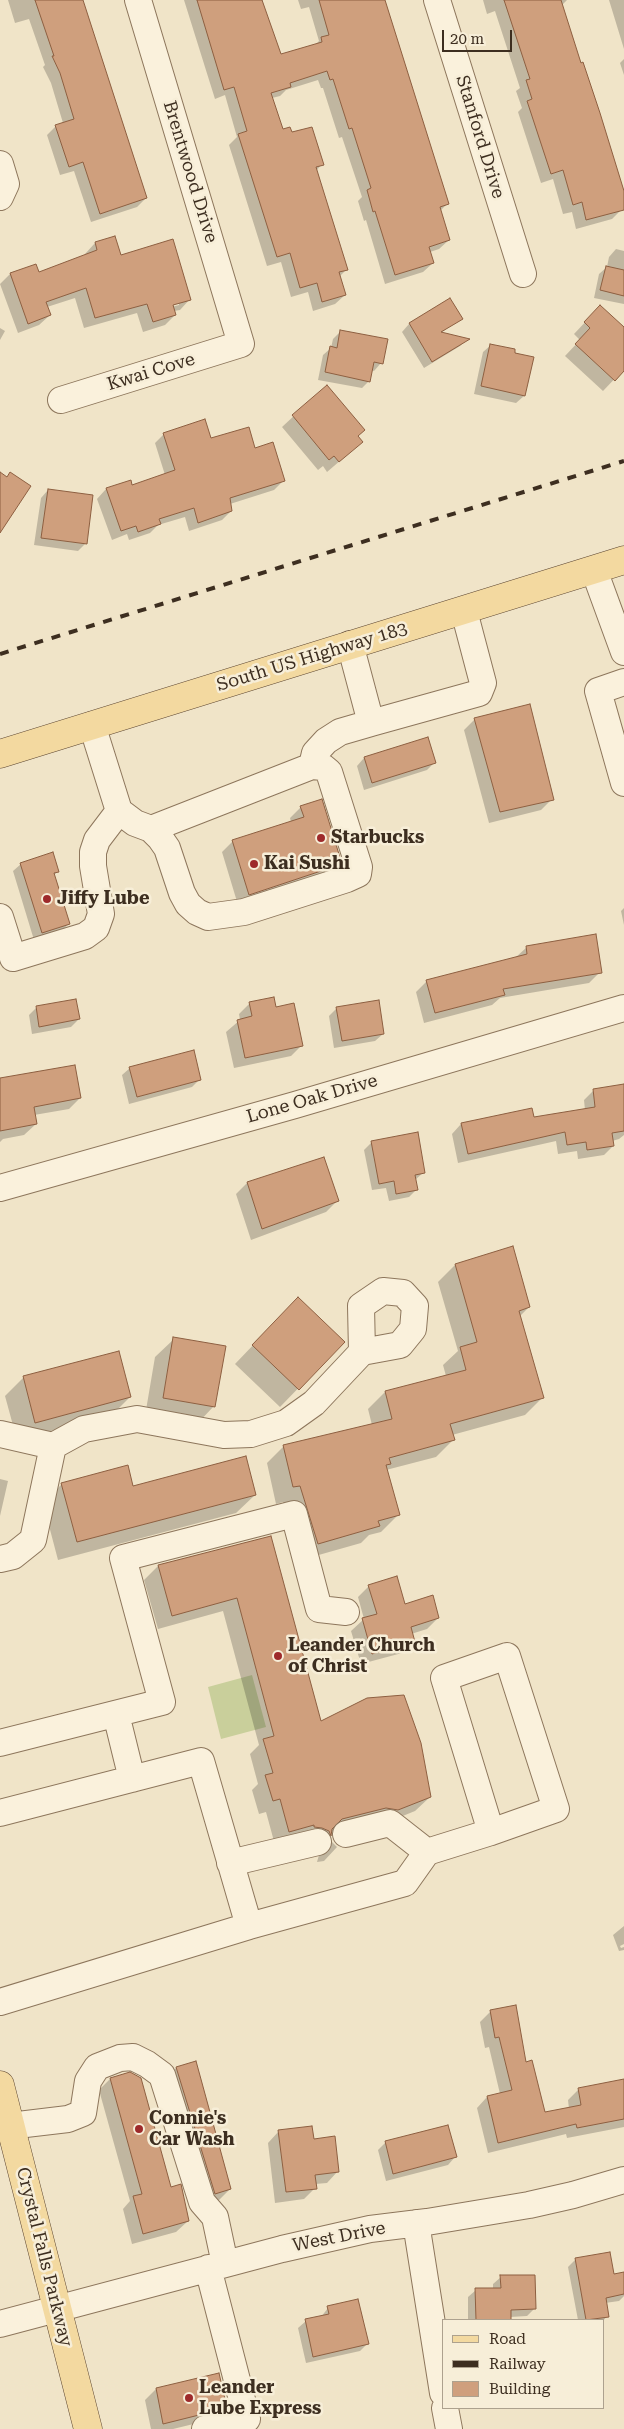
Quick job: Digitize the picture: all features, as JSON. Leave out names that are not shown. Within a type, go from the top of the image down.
[{"type":"main road","name":"South US Highway 183","points":[[0,754],[624,560]]},
{"type":"main road","name":"Crystal Falls Parkway","points":[[0,2085],[5,2126],[58,2310],[88,2429]]},
{"type":"street","name":"Brentwood Drive","points":[[138,0],[241,344]]},
{"type":"street","name":"Stanford Drive","points":[[437,0],[523,274]]},
{"type":"street","points":[[0,164],[6,184],[0,197]]},
{"type":"street","name":"Kwai Cove","points":[[61,400],[241,344]]},
{"type":"street","points":[[594,570],[624,652]]},
{"type":"street","points":[[92,725],[114,802],[119,811],[135,823],[151,830],[168,848],[188,904],[197,912],[208,917],[244,912],[347,880],[358,874],[359,867],[315,753],[326,740],[340,732],[479,693],[482,689],[481,671],[464,611]]},
{"type":"street","points":[[350,644],[371,724]]},
{"type":"street","points":[[624,682],[598,691],[624,783]]},
{"type":"street","points":[[151,830],[321,769]]},
{"type":"street","points":[[0,916],[13,958],[85,936],[96,928],[100,914],[93,866],[94,852],[97,840],[119,811]]},
{"type":"street","name":"Lone Oak Drive","points":[[0,1188],[295,1105],[624,1008]]},
{"type":"street","points":[[0,1434],[53,1446],[84,1430],[137,1419],[224,1436],[251,1434],[286,1423],[314,1403],[362,1352]]},
{"type":"street","points":[[0,1559],[13,1556],[33,1540],[53,1446]]},
{"type":"street","points":[[0,1743],[162,1702],[123,1558],[294,1514],[319,1609],[346,1612]]},
{"type":"street","points":[[0,2002],[249,1926],[405,1882],[427,1852],[491,1832],[556,1809],[508,1656],[444,1678],[491,1832]]},
{"type":"street","points":[[116,1714],[132,1779]]},
{"type":"street","points":[[0,1813],[200,1761],[249,1926]]},
{"type":"street","points":[[346,1834],[390,1822],[427,1852]]},
{"type":"street","points":[[230,1864],[318,1842]]},
{"type":"street","points":[[5,2126],[68,2119],[83,2113],[88,2081],[98,2067],[120,2058],[132,2057],[147,2064],[162,2075],[202,2202],[215,2217],[216,2266],[247,2419],[205,2429]]},
{"type":"street","name":"West Drive","points":[[0,2324],[58,2310],[216,2266],[370,2229],[529,2205],[573,2195],[624,2180]]},
{"type":"street","points":[[416,2223],[442,2387]]},
{"type":"street","points":[[445,2409],[449,2429]]},
{"type":"green space","points":[[252,1675],[266,1727],[221,1739],[208,1687]]},
{"type":"building","points":[[35,0],[83,0],[147,198],[100,214],[83,162],[69,167],[55,125],[74,119]]},
{"type":"building","points":[[197,0],[262,0],[281,54],[322,42],[321,37],[329,35],[319,0],[385,0],[449,204],[440,207],[450,240],[429,247],[434,263],[395,275],[375,211],[373,212],[367,190],[371,188],[352,128],[349,129],[333,79],[330,80],[327,71],[290,83],[291,87],[271,93],[283,129],[290,127],[292,132],[312,127],[324,165],[316,167],[348,270],[339,272],[346,295],[322,302],[317,283],[300,288],[290,253],[277,257],[238,134],[247,131],[234,87],[224,90]]},
{"type":"building","points":[[504,0],[561,0],[581,63],[583,62],[600,113],[624,191],[624,210],[586,220],[582,202],[573,205],[563,170],[551,174],[527,101],[532,99],[526,80],[530,79]]},
{"type":"building","points":[[115,236],[121,255],[173,239],[191,300],[173,305],[176,315],[153,322],[147,304],[95,318],[86,288],[46,302],[51,315],[28,324],[10,273],[36,264],[39,272],[97,250],[95,242]]},
{"type":"building","points":[[606,266],[624,270],[624,296],[600,290]]},
{"type":"building","points":[[450,298],[463,319],[441,332],[470,339],[432,362],[409,323]]},
{"type":"building","points":[[600,305],[624,327],[624,371],[615,381],[575,344],[590,328],[584,322]]},
{"type":"building","points":[[340,330],[388,339],[383,364],[374,362],[370,382],[325,372],[330,346],[337,348]]},
{"type":"building","points":[[490,344],[515,349],[515,353],[534,357],[525,396],[481,386]]},
{"type":"building","points":[[327,385],[365,430],[358,436],[363,442],[339,462],[334,456],[329,460],[292,415]]},
{"type":"building","points":[[205,419],[211,438],[249,427],[255,448],[273,442],[285,481],[230,498],[232,511],[198,523],[194,508],[159,519],[161,524],[138,532],[136,526],[121,531],[106,488],[131,480],[132,485],[175,470],[163,433]]},
{"type":"building","points":[[0,472],[7,477],[10,472],[31,486],[0,533]]},
{"type":"building","points":[[48,489],[93,495],[87,544],[41,538]]},
{"type":"building","points":[[530,704],[554,800],[500,812],[474,718]]},
{"type":"building","points":[[428,737],[436,763],[372,783],[364,757]]},
{"type":"building","points":[[322,799],[342,864],[249,895],[232,840],[304,817],[300,806]]},
{"type":"building","name":"Jiffy Lube","points":[[53,852],[59,872],[54,873],[70,924],[42,933],[20,863]]},
{"type":"building","points":[[596,934],[602,973],[503,989],[505,995],[435,1013],[426,980],[527,954],[526,946]]},
{"type":"building","points":[[274,997],[276,1007],[294,1003],[303,1046],[245,1058],[237,1020],[252,1016],[249,1002]]},
{"type":"building","points":[[76,999],[80,1019],[39,1027],[36,1006]]},
{"type":"building","points":[[379,1000],[384,1034],[342,1041],[336,1007]]},
{"type":"building","points":[[194,1050],[201,1080],[137,1097],[129,1067]]},
{"type":"building","points":[[75,1065],[81,1098],[34,1107],[37,1124],[0,1131],[0,1078]]},
{"type":"building","points":[[624,1084],[624,1131],[612,1133],[614,1146],[587,1150],[586,1142],[567,1145],[565,1132],[468,1154],[461,1123],[532,1108],[534,1117],[595,1107],[593,1089]]},
{"type":"building","points":[[418,1132],[425,1173],[415,1175],[418,1190],[396,1194],[394,1181],[379,1184],[371,1141]]},
{"type":"building","points":[[324,1157],[339,1201],[262,1229],[247,1182]]},
{"type":"building","points":[[513,1246],[530,1307],[519,1311],[544,1398],[450,1424],[455,1440],[389,1458],[391,1464],[386,1465],[400,1515],[378,1521],[380,1526],[318,1544],[300,1486],[293,1487],[283,1445],[392,1419],[385,1391],[466,1370],[460,1347],[477,1342],[455,1264]]},
{"type":"building","points":[[298,1297],[345,1342],[299,1390],[252,1345]]},
{"type":"building","points":[[173,1337],[226,1346],[215,1407],[163,1398]]},
{"type":"building","points":[[119,1351],[131,1397],[35,1423],[23,1376]]},
{"type":"building","points":[[246,1456],[256,1495],[77,1542],[61,1483],[128,1465],[133,1486]]},
{"type":"building","name":"Leander Church of Christ","points":[[271,1536],[321,1721],[367,1698],[404,1695],[421,1743],[431,1797],[398,1810],[386,1808],[342,1819],[332,1829],[331,1836],[329,1831],[314,1827],[314,1825],[289,1832],[280,1799],[273,1801],[265,1775],[273,1773],[263,1739],[274,1736],[237,1598],[172,1616],[158,1565]]},
{"type":"building","points":[[397,1576],[405,1604],[433,1595],[439,1618],[411,1627],[415,1642],[372,1654],[362,1618],[377,1614],[368,1585]]},
{"type":"building","points":[[516,2005],[526,2062],[532,2060],[545,2112],[581,2105],[578,2088],[624,2079],[624,2119],[577,2128],[576,2124],[498,2143],[487,2096],[512,2090],[499,2037],[495,2038],[490,2010]]},
{"type":"building","points":[[196,2061],[231,2189],[215,2194],[176,2067]]},
{"type":"building","name":"Connie's Car Wash","points":[[130,2072],[141,2078],[171,2187],[181,2184],[189,2221],[143,2234],[133,2196],[142,2194],[110,2078]]},
{"type":"building","points":[[448,2125],[457,2157],[393,2174],[385,2141]]},
{"type":"building","points":[[312,2126],[314,2139],[335,2136],[339,2172],[315,2175],[317,2189],[286,2192],[278,2130]]},
{"type":"building","points":[[610,2252],[614,2274],[624,2272],[624,2294],[606,2298],[609,2317],[586,2319],[575,2258]]},
{"type":"building","points":[[500,2275],[535,2275],[536,2309],[511,2310],[511,2319],[476,2319],[475,2288],[501,2288]]},
{"type":"building","points":[[358,2299],[369,2344],[313,2357],[305,2319],[329,2314],[327,2306]]},
{"type":"building","name":"Leander Lube Express","points":[[219,2373],[227,2408],[163,2424],[156,2388]]},
{"type":"railway","points":[[0,654],[624,461]]},
{"type":"place","name":"Starbucks","points":[[321,838]]},
{"type":"place","name":"Kai Sushi","points":[[254,864]]},
{"type":"place","name":"Jiffy Lube","points":[[47,899]]},
{"type":"place","name":"Leander Church of Christ","points":[[278,1656]]},
{"type":"place","name":"Connie's Car Wash","points":[[139,2129]]},
{"type":"place","name":"Leander Lube Express","points":[[189,2398]]}]
